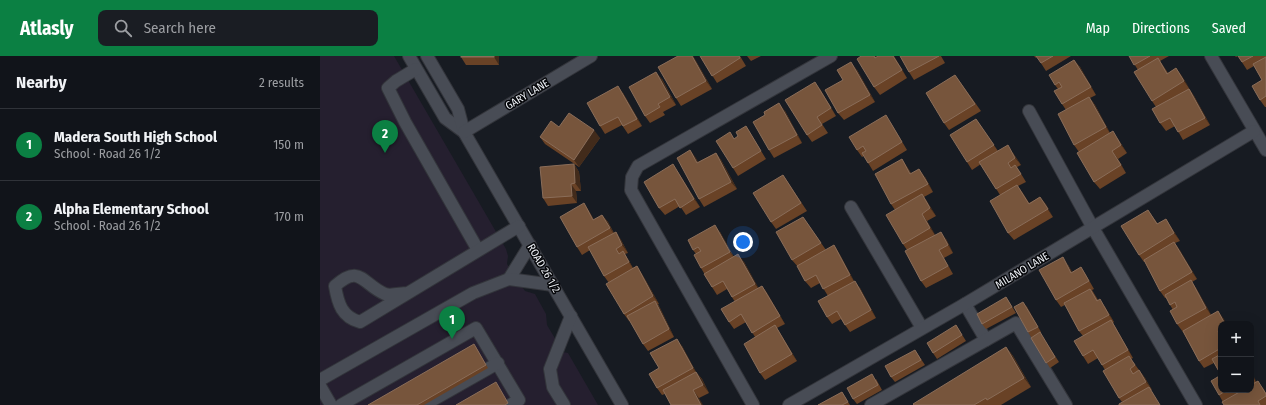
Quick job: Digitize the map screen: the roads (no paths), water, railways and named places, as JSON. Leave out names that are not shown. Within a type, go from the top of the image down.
[{"type":"street","name":"ROAD 26 1/2","points":[[409,56],[445,118],[464,132]]},
{"type":"street","name":"ROAD 26 1/2","points":[[427,56],[458,109],[464,132],[572,316],[622,405]]},
{"type":"street","name":"GARY LANE","points":[[464,132],[591,56]]},
{"type":"street","points":[[753,405],[631,190],[632,177],[638,166],[831,56]]},
{"type":"street","points":[[1211,56],[1266,150]]},
{"type":"street","points":[[416,69],[396,81],[388,88],[405,122],[478,250]]},
{"type":"street","points":[[1029,111],[1093,228],[1196,405]]},
{"type":"street","name":"MILANO LANE","points":[[796,403],[1254,131]]},
{"type":"street","points":[[852,207],[922,328]]},
{"type":"street","points":[[407,293],[386,294],[356,275],[346,276],[335,286],[337,300],[343,313],[351,319],[360,322],[519,226]]},
{"type":"street","points":[[509,280],[530,245]]},
{"type":"street","points":[[320,380],[473,293],[509,280],[553,285]]},
{"type":"street","points":[[965,304],[986,340]]},
{"type":"street","points":[[564,405],[552,387],[550,369],[572,316]]},
{"type":"street","points":[[870,405],[1016,323],[1066,405]]},
{"type":"street","points":[[341,405],[476,328],[519,400],[510,405]]},
{"type":"street","points":[[424,405],[498,363]]},
{"type":"street","points":[[320,386],[331,405]]},
{"type":"place","name":"Alpha Elementary School","points":[[385,153]]},
{"type":"place","name":"Madera South High School","points":[[452,339]]}]
